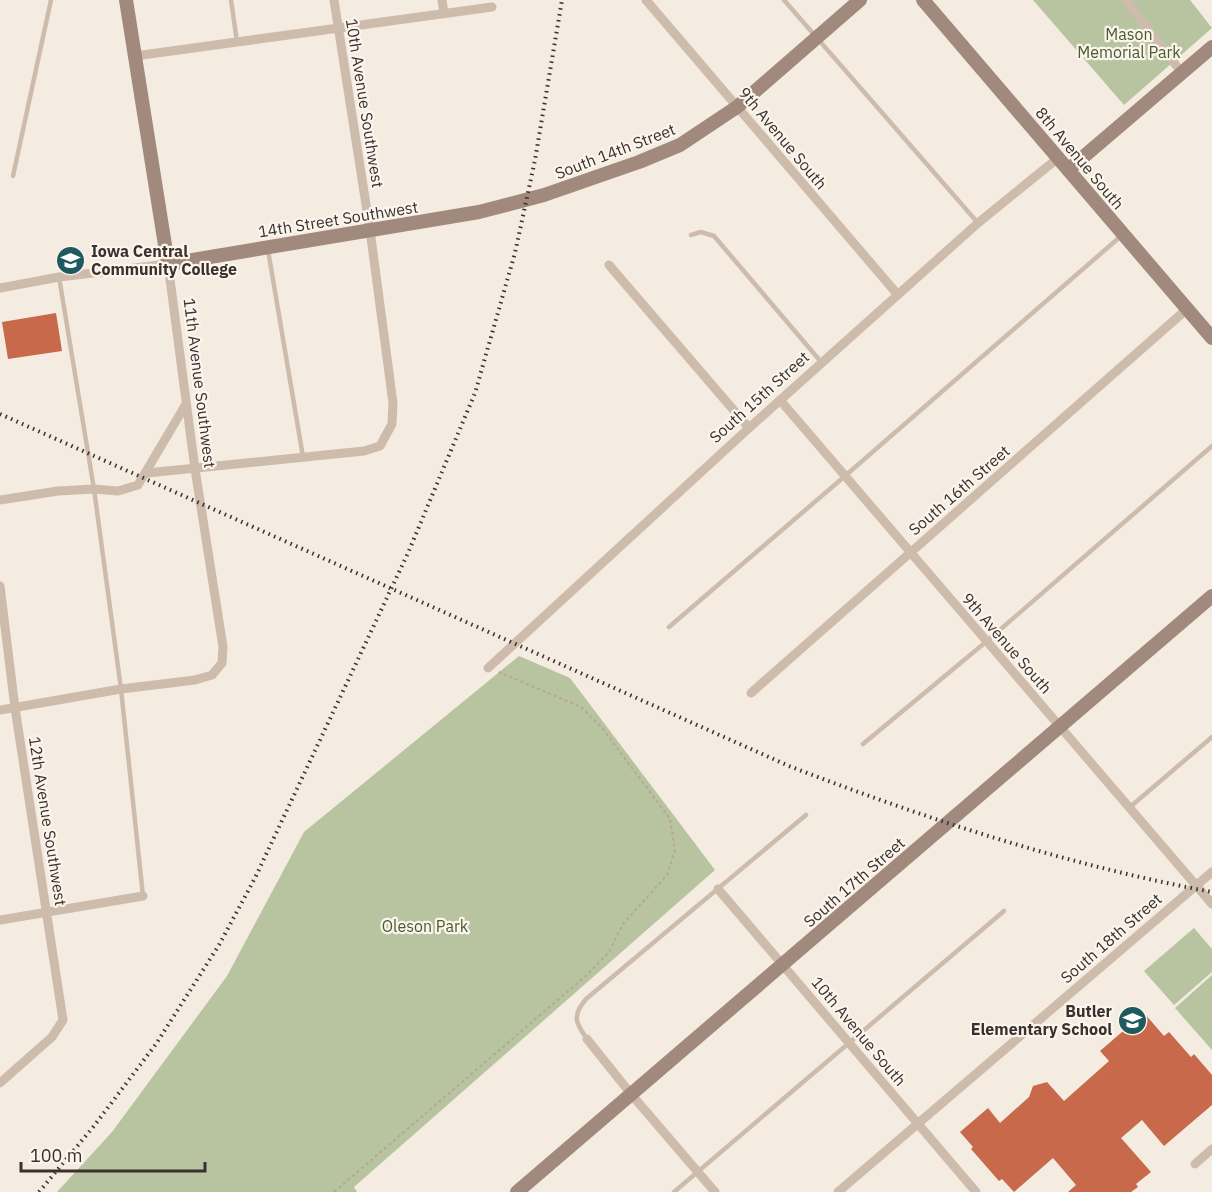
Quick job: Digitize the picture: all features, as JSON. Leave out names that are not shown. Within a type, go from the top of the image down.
[{"type":"street","name":"11th Avenue Southwest","points":[[122,689],[212,675],[222,663],[223,647],[195,469],[168,264],[126,0]]},
{"type":"street","name":"10th Avenue Southwest","points":[[303,457],[364,451],[380,446],[392,424],[393,403],[370,230],[334,0]]},
{"type":"street","points":[[442,0],[444,13]]},
{"type":"street","name":"9th Avenue South","points":[[646,0],[898,295]]},
{"type":"street","name":"South 14th Street","points":[[479,212],[585,182],[680,146],[737,107],[860,0]]},
{"type":"street","name":"8th Avenue South","points":[[923,0],[1187,309],[1210,331]]},
{"type":"street","points":[[1126,0],[1182,73]]},
{"type":"street","points":[[135,56],[492,7]]},
{"type":"street","points":[[1068,170],[1212,47]]},
{"type":"street","name":"South 15th Street","points":[[488,668],[780,400],[978,223],[1058,158]]},
{"type":"street","name":"14th Street Southwest","points":[[59,277],[168,264],[479,212]]},
{"type":"street","points":[[609,266],[749,428]]},
{"type":"street","points":[[0,288],[59,277]]},
{"type":"street","name":"South 16th Street","points":[[751,693],[1187,309]]},
{"type":"street","name":"9th Avenue South","points":[[780,400],[1212,904]]},
{"type":"street","points":[[0,500],[58,491],[94,489],[118,491],[138,485],[186,404]]},
{"type":"street","points":[[147,472],[303,457]]},
{"type":"street","name":"12th Avenue Southwest","points":[[0,586],[15,708],[63,1020],[52,1037],[0,1083]]},
{"type":"street","name":"South 17th Street","points":[[517,1192],[1212,596]]},
{"type":"street","points":[[0,710],[122,689]]},
{"type":"street","name":"South 18th Street","points":[[838,1192],[1212,872]]},
{"type":"street","name":"10th Avenue South","points":[[718,889],[976,1192]]},
{"type":"street","points":[[0,920],[143,896]]},
{"type":"street","points":[[587,1039],[715,1192]]},
{"type":"street","points":[[1195,1164],[1212,1149]]},
{"type":"lane","points":[[13,176],[51,0]]},
{"type":"lane","points":[[231,0],[237,42]]},
{"type":"lane","points":[[784,0],[978,223]]},
{"type":"lane","points":[[691,235],[701,232],[714,236],[822,363]]},
{"type":"lane","points":[[669,627],[1123,234]]},
{"type":"lane","points":[[267,248],[303,457]]},
{"type":"lane","points":[[59,277],[94,489],[122,689],[143,896]]},
{"type":"lane","points":[[863,744],[987,641],[1212,446]]},
{"type":"lane","points":[[1129,808],[1212,737]]},
{"type":"lane","points":[[587,1039],[577,1024],[577,1010],[586,999],[806,815]]},
{"type":"lane","points":[[674,1192],[1004,911]]},
{"type":"path","points":[[334,1192],[588,974],[609,951],[623,924],[668,875],[675,850],[670,819],[603,729],[581,707],[488,668]]},
{"type":"green space","name":"Mason Memorial Park","points":[[1033,0],[1190,0],[1212,28],[1124,105]]},
{"type":"green space","name":"Oleson Park","points":[[519,656],[570,678],[715,870],[354,1187],[357,1192],[57,1192],[112,1132],[227,976],[304,832]]},
{"type":"green space","points":[[1194,928],[1212,949],[1212,972],[1174,1005],[1144,971]]},
{"type":"green space","points":[[1212,975],[1212,1050],[1175,1008]]},
{"type":"building","points":[[56,313],[62,351],[8,359],[2,322]]},
{"type":"building","points":[[1144,1013],[1164,1036],[1169,1032],[1191,1057],[1194,1054],[1212,1075],[1212,1105],[1164,1146],[1142,1120],[1121,1138],[1151,1172],[1136,1184],[1138,1187],[1131,1192],[1068,1192],[1076,1185],[1053,1158],[1014,1192],[1002,1179],[999,1181],[971,1149],[973,1147],[960,1132],[988,1108],[1000,1123],[1029,1097],[1033,1086],[1047,1082],[1064,1101],[1109,1061],[1100,1051]]},
{"type":"railway","points":[[39,1192],[94,1126],[156,1044],[219,945],[255,878],[408,553],[475,393],[515,253],[535,160],[562,0]]},
{"type":"railway","points":[[0,414],[789,766],[892,804],[998,839],[1104,868],[1212,892]]},
{"type":"place","name":"Iowa Central Community College","points":[[70,260]]},
{"type":"place","name":"Butler Elementary School","points":[[1133,1020]]}]
